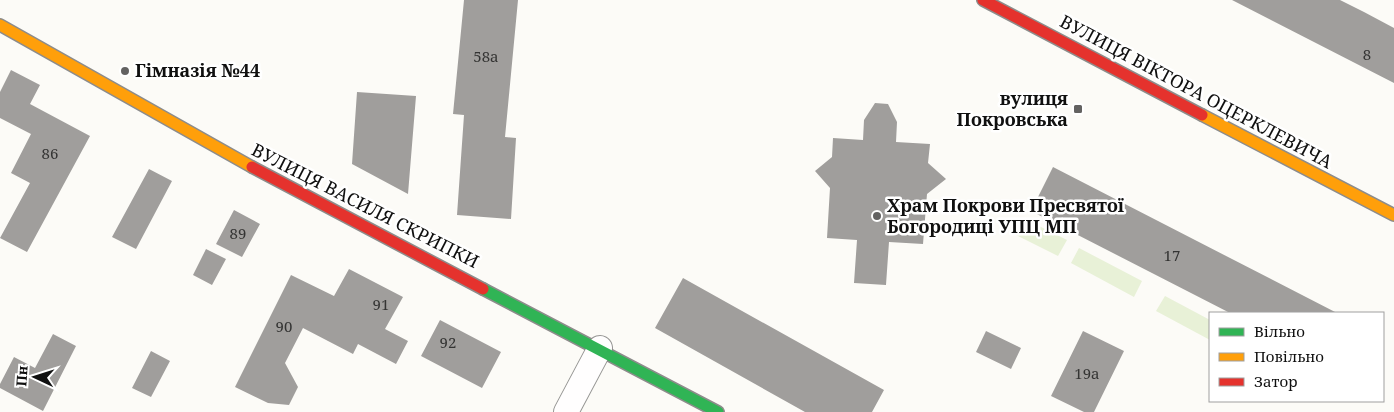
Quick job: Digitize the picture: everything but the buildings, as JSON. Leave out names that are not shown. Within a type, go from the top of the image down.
[{"type":"street","name":"ВУЛИЦЯ ВІКТОРА ОЦЕРКЛЕВИЧА","points":[[983,0],[1394,215]]},
{"type":"street","name":"ВУЛИЦЯ ВАСИЛЯ СКРИПКИ","points":[[0,26],[223,152],[600,348],[718,412]]},
{"type":"street","points":[[566,412],[600,348]]},
{"type":"green space","points":[[1025,219],[1067,240],[1058,256],[1016,235]]},
{"type":"green space","points":[[1079,248],[1142,281],[1134,297],[1071,263]]},
{"type":"green space","points":[[1165,296],[1209,319],[1209,339],[1156,311]]},
{"type":"traffic: fast","points":[[483,289],[718,412]]},
{"type":"traffic: slow","points":[[0,25],[252,167]]},
{"type":"traffic: slow","points":[[1202,115],[1394,215]]},
{"type":"traffic: jam","points":[[983,0],[1202,115]]},
{"type":"traffic: jam","points":[[252,167],[483,289]]},
{"type":"place","name":"Гімназія №44","points":[[125,71]]},
{"type":"place","name":"вулиця Покровська","points":[[1078,109]]},
{"type":"place","name":"Храм Покрови Пресвятої Богородиці УПЦ МП","points":[[877,216]]}]
